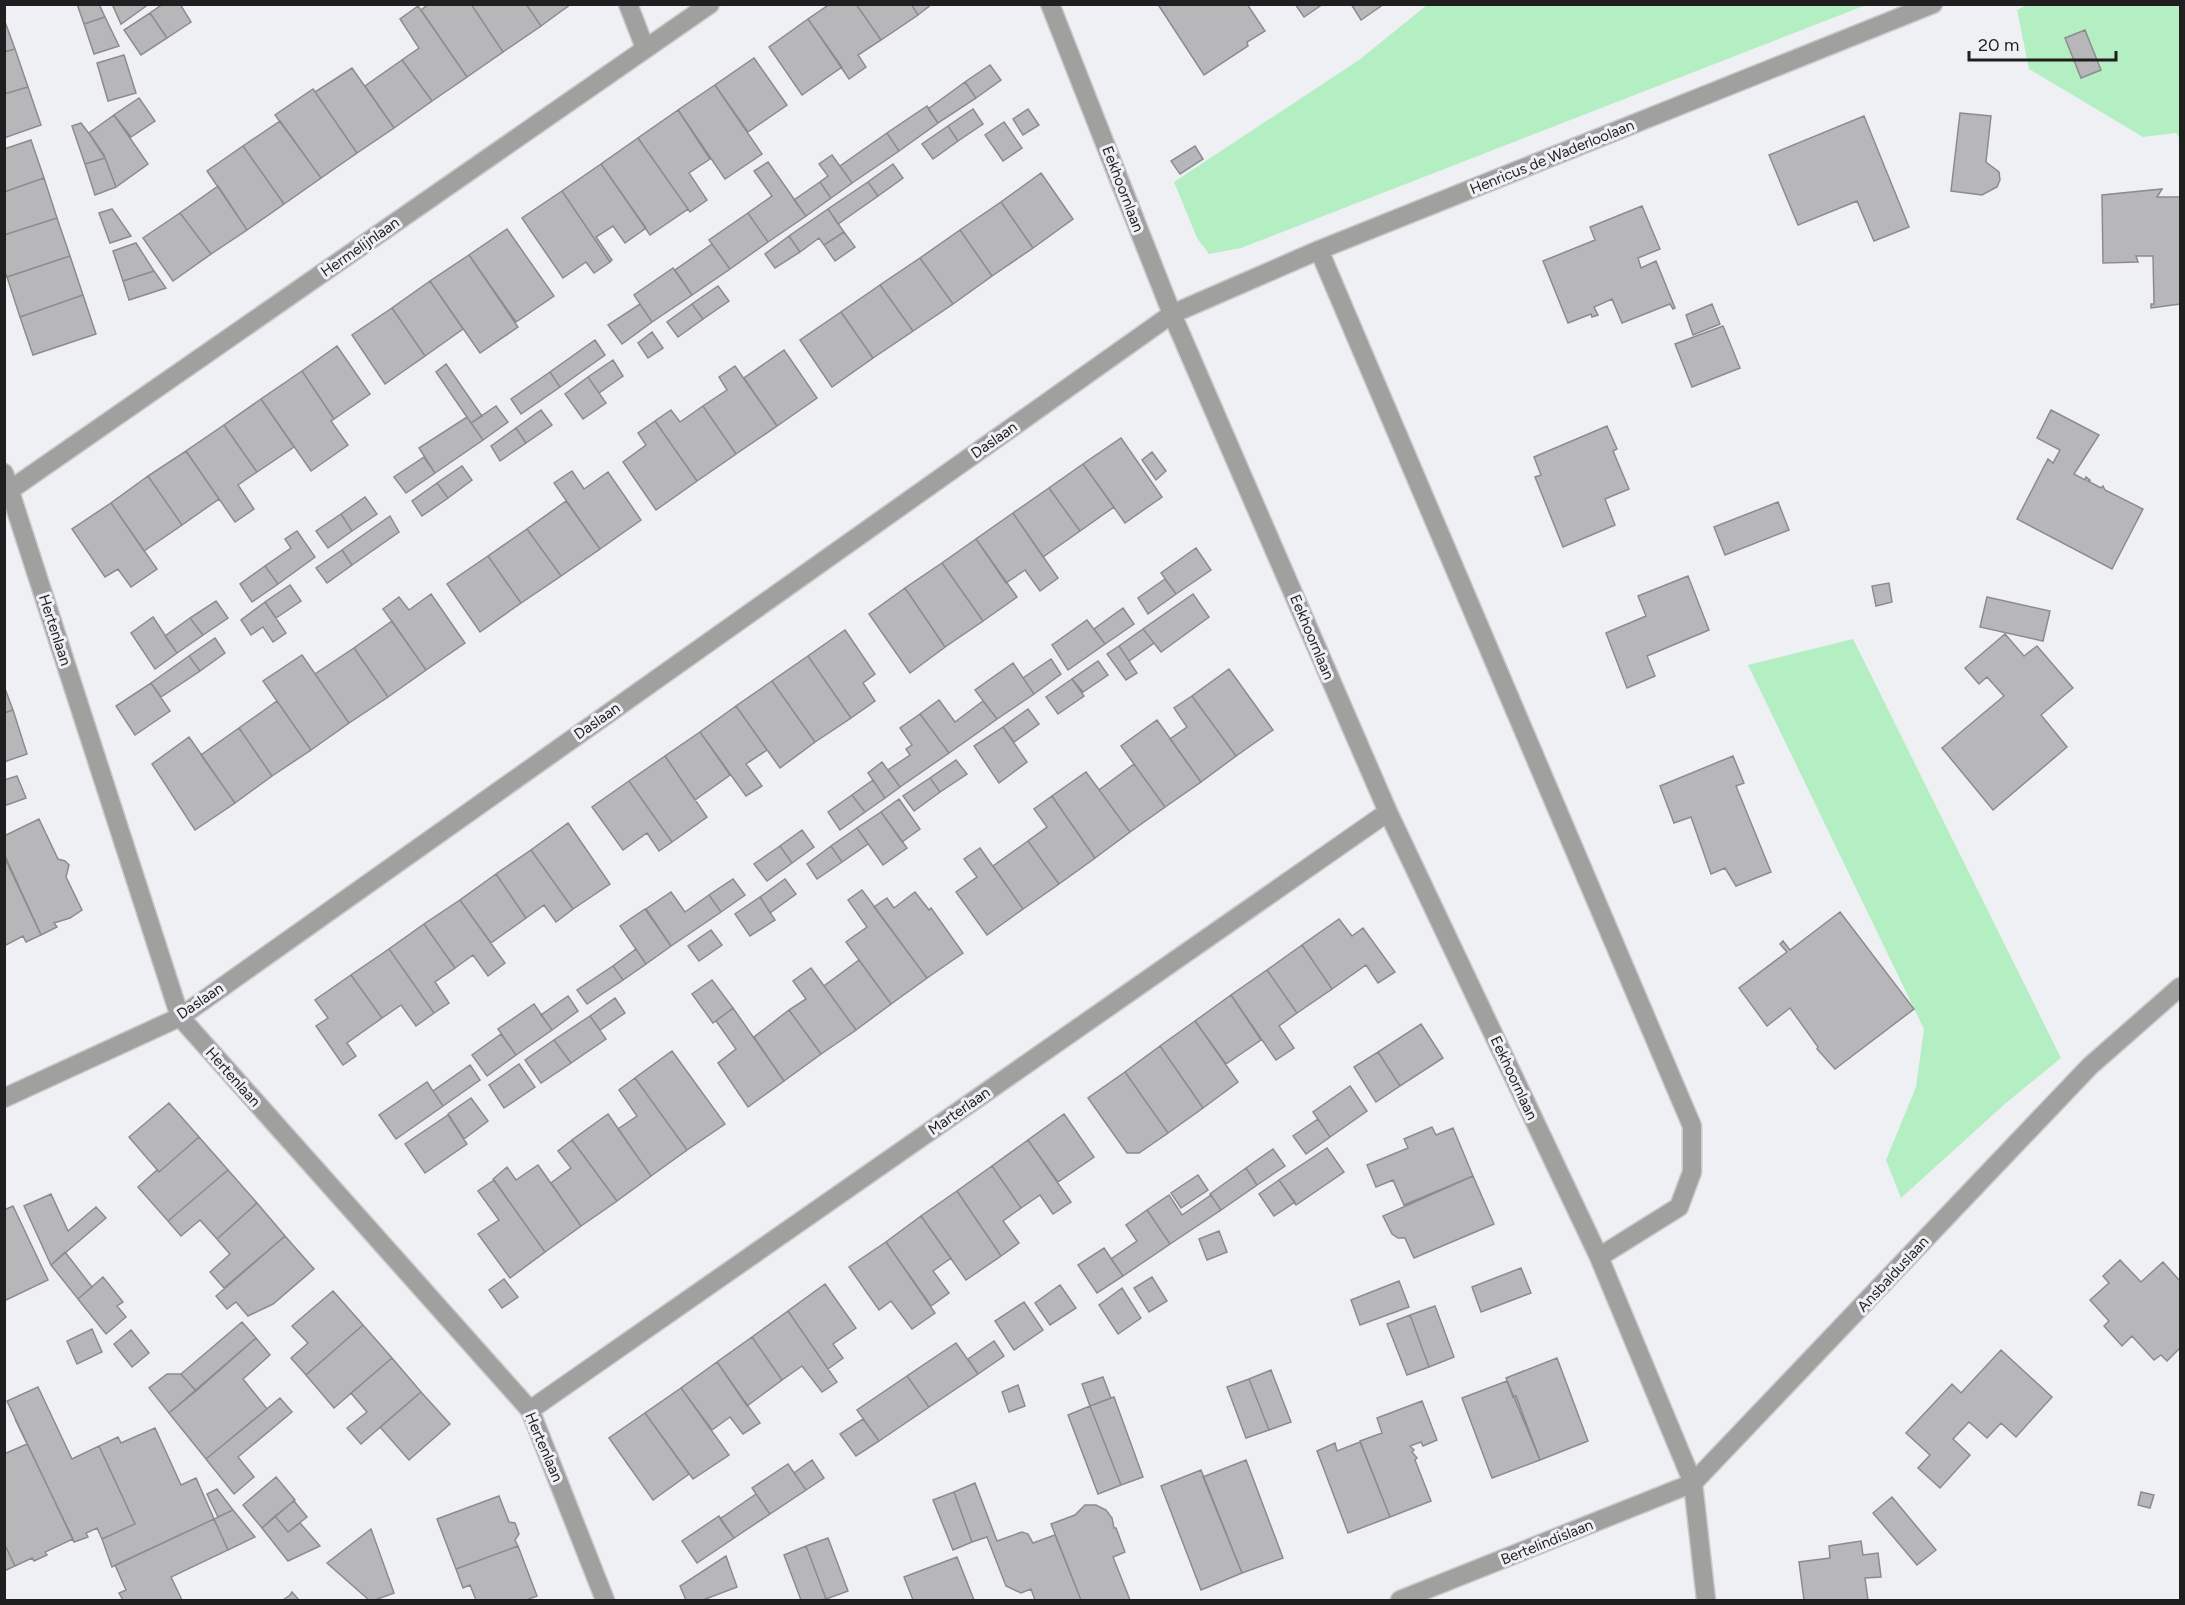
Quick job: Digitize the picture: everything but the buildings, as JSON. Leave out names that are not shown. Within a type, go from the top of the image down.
[{"type":"street","points":[[628,4],[645,48]]},
{"type":"street","name":"Hermelijnlaan","points":[[7,482],[710,4]]},
{"type":"street","name":"Eekhoornlaan","points":[[1050,4],[1172,314],[1388,812],[1599,1257],[1693,1483]]},
{"type":"street","name":"Henricus de Waderloolaan","points":[[1172,314],[1319,249],[1934,4]]},
{"type":"street","points":[[1319,249],[1692,1126],[1692,1172],[1679,1207],[1599,1257]]},
{"type":"street","name":"Daslaan","points":[[4,1098],[180,1017],[1172,314]]},
{"type":"street","name":"Hertenlaan","points":[[7,482],[180,1017],[530,1410],[605,1600]]},
{"type":"street","name":"Marterlaan","points":[[530,1410],[1388,812]]},
{"type":"street","name":"Ansbalduslaan","points":[[1693,1483],[2090,1066],[2181,987]]},
{"type":"street","points":[[1693,1483],[1706,1600]]},
{"type":"street","name":"Bertelindislaan","points":[[1400,1600],[1693,1483]]},
{"type":"green space","points":[[2029,4],[2180,5],[2180,139],[2176,133],[2143,137],[2029,69],[2017,10]]},
{"type":"green space","points":[[1427,5],[1866,5],[1241,248],[1209,254],[1197,238],[1174,182],[1359,60]]},
{"type":"green space","points":[[1853,639],[2061,1058],[2006,1103],[1901,1198],[1886,1160],[1916,1087],[1924,1029],[1748,665]]}]
